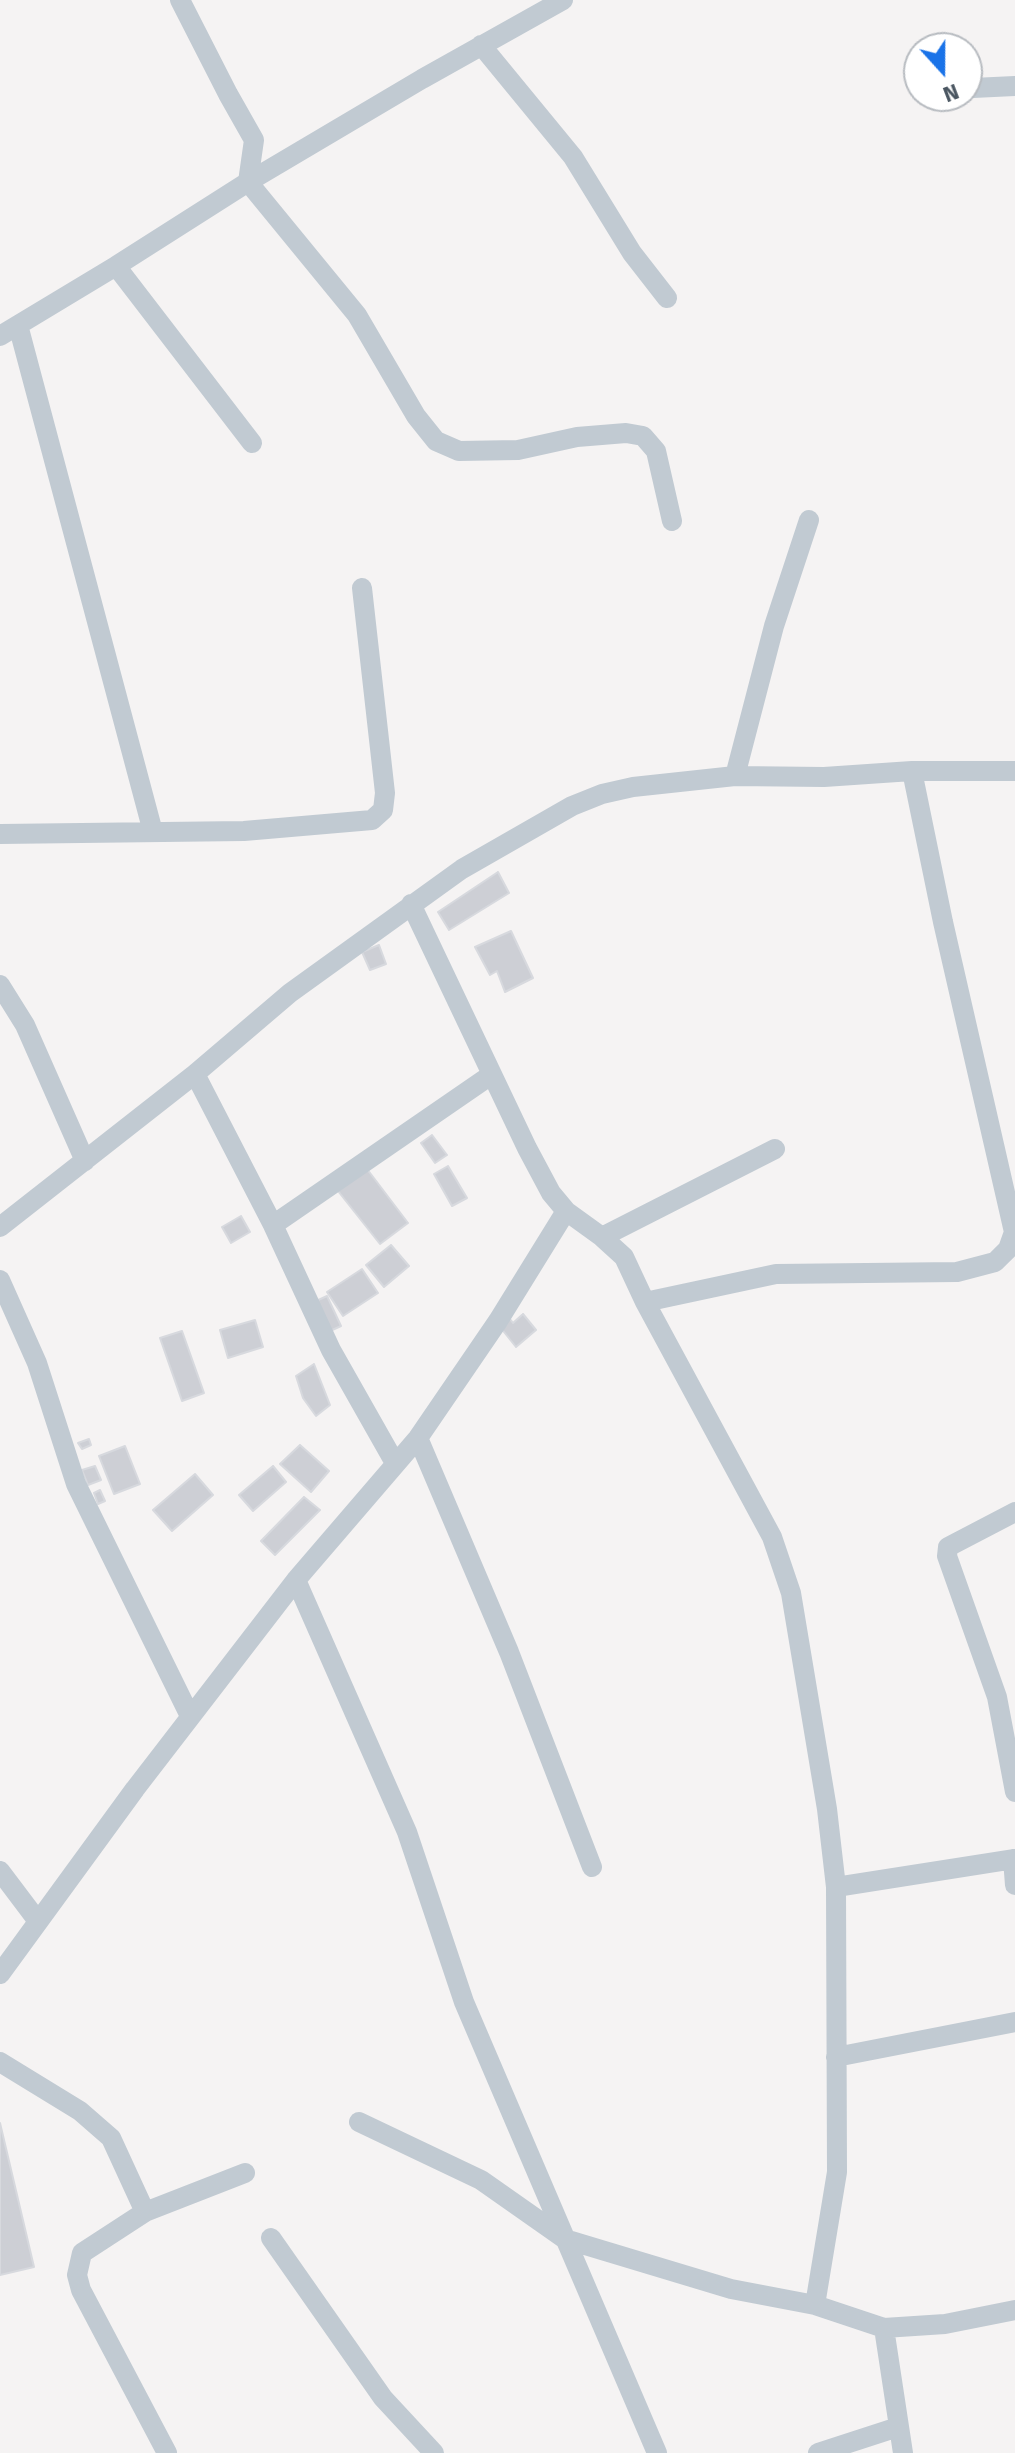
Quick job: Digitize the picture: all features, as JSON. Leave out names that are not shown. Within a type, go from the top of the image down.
[{"type":"street","points":[[180,0],[254,140],[248,182],[357,315],[416,416],[436,441],[459,451],[518,450],[589,436],[626,433],[643,436],[656,451],[672,521]]},
{"type":"street","points":[[153,832],[9,330],[248,182],[563,0]]},
{"type":"street","points":[[481,45],[573,157],[632,253],[667,298]]},
{"type":"street","points":[[983,88],[1015,86]]},
{"type":"street","points":[[116,266],[252,443]]},
{"type":"street","points":[[735,776],[774,626],[809,520]]},
{"type":"street","points":[[0,834],[244,831],[372,820],[383,810],[385,793],[362,588]]},
{"type":"street","points":[[645,1302],[776,1274],[957,1272],[995,1262],[1008,1249],[1014,1232],[912,771]]},
{"type":"street","points":[[0,1227],[195,1074],[290,993],[462,869],[572,806],[602,794],[633,787],[735,776],[824,777],[912,771],[1015,771]]},
{"type":"street","points":[[411,904],[491,1075],[551,1193],[566,1211],[624,1257],[645,1302],[772,1537],[783,1565],[797,1625],[827,1809],[836,1887],[837,2172],[815,2305]]},
{"type":"street","points":[[0,985],[25,1025],[85,1161]]},
{"type":"street","points":[[195,1074],[273,1225],[331,1350],[395,1463]]},
{"type":"street","points":[[273,1225],[491,1075]]},
{"type":"street","points":[[602,1237],[775,1149]]},
{"type":"street","points":[[0,1974],[190,1716],[296,1580],[418,1438],[498,1321],[566,1211]]},
{"type":"street","points":[[0,1280],[37,1363],[76,1484],[190,1716]]},
{"type":"street","points":[[418,1438],[509,1652],[592,1867]]},
{"type":"street","points":[[1015,1512],[948,1547],[947,1556],[1006,1693],[1015,1792]]},
{"type":"street","points":[[296,1580],[407,1832],[464,2002],[656,2453]]},
{"type":"street","points":[[836,1887],[1014,1859],[1015,1885]]},
{"type":"street","points":[[0,1871],[37,1920]]},
{"type":"street","points":[[836,2057],[1015,2022]]},
{"type":"street","points":[[0,2062],[80,2111],[111,2138],[145,2212]]},
{"type":"street","points":[[359,2122],[481,2180],[565,2239],[731,2289],[815,2305],[884,2328],[945,2324],[1015,2310]]},
{"type":"street","points":[[167,2453],[81,2290],[77,2275],[82,2253],[145,2212],[245,2173]]},
{"type":"street","points":[[271,2238],[383,2398],[434,2453]]},
{"type":"street","points":[[884,2328],[903,2453]]},
{"type":"street","points":[[818,2453],[898,2427]]},
{"type":"building","points":[[498,872],[509,893],[449,930],[438,912]]},
{"type":"building","points":[[511,931],[533,978],[505,992],[497,971],[490,975],[475,947]]},
{"type":"building","points":[[379,945],[386,964],[370,970],[362,952]]},
{"type":"building","points":[[432,1135],[447,1155],[435,1163],[421,1143]]},
{"type":"building","points":[[448,1166],[467,1198],[452,1206],[434,1174]]},
{"type":"building","points":[[367,1169],[408,1223],[380,1244],[338,1191]]},
{"type":"building","points":[[241,1216],[250,1232],[231,1243],[222,1227]]},
{"type":"building","points":[[391,1245],[409,1266],[384,1287],[366,1265]]},
{"type":"building","points":[[362,1269],[378,1293],[343,1316],[327,1292]]},
{"type":"building","points":[[327,1296],[341,1326],[328,1332],[314,1302]]},
{"type":"building","points":[[523,1314],[536,1330],[516,1347],[500,1327],[510,1319],[513,1323]]},
{"type":"building","points":[[255,1320],[263,1347],[228,1358],[220,1330]]},
{"type":"building","points":[[182,1331],[204,1393],[182,1401],[160,1338]]},
{"type":"building","points":[[314,1364],[330,1405],[316,1416],[303,1398],[296,1376]]},
{"type":"building","points":[[89,1439],[91,1445],[82,1449],[78,1443]]},
{"type":"building","points":[[300,1445],[329,1471],[311,1492],[280,1464]]},
{"type":"building","points":[[125,1446],[140,1484],[114,1494],[99,1456]]},
{"type":"building","points":[[95,1466],[101,1480],[88,1485],[82,1470]]},
{"type":"building","points":[[273,1466],[286,1482],[253,1511],[239,1495]]},
{"type":"building","points":[[195,1474],[213,1495],[172,1531],[153,1510]]},
{"type":"building","points":[[100,1490],[105,1501],[98,1504],[94,1493]]},
{"type":"building","points":[[304,1497],[320,1510],[275,1555],[261,1541]]},
{"type":"building","points":[[0,2123],[34,2267],[0,2275]]}]
